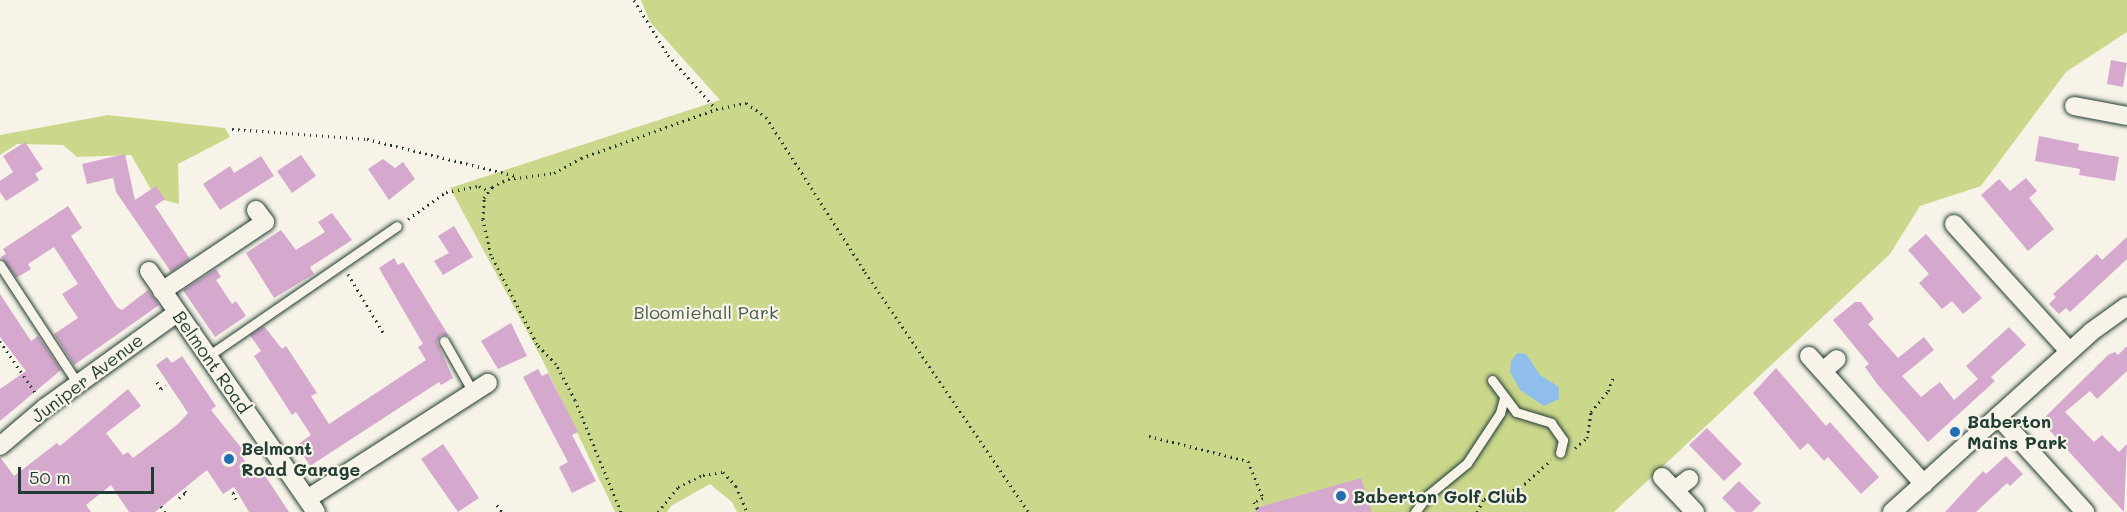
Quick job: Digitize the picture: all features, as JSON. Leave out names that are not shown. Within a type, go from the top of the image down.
[{"type":"street","points":[[2074,106],[2127,116]]},
{"type":"street","points":[[162,291],[265,222],[256,210]]},
{"type":"street","points":[[1965,228],[2069,351]]},
{"type":"street","name":"Belmont Road","points":[[149,271],[311,506]]},
{"type":"street","points":[[1892,512],[2069,351],[2127,306]]},
{"type":"street","name":"Juniper Avenue","points":[[0,446],[46,407],[177,313]]},
{"type":"street","points":[[1809,356],[1924,484]]},
{"type":"street","points":[[1822,371],[1837,358]]},
{"type":"street","points":[[311,506],[481,388]]},
{"type":"street","points":[[1998,416],[2085,512]]},
{"type":"street","points":[[1662,477],[1682,484],[1695,512]]},
{"type":"lane","points":[[208,356],[397,226]]},
{"type":"lane","points":[[0,265],[78,384]]},
{"type":"lane","points":[[444,341],[481,388]]},
{"type":"lane","points":[[1492,380],[1516,412]]},
{"type":"lane","points":[[1415,512],[1427,496],[1467,463],[1500,413],[1504,398]]},
{"type":"lane","points":[[1500,413],[1516,412],[1551,423],[1563,440],[1560,453]]},
{"type":"path","points":[[634,0],[668,55],[716,109]]},
{"type":"path","points":[[232,129],[367,139],[517,177],[554,173],[581,158],[716,109],[746,103],[766,117],[865,272],[1029,512]]},
{"type":"path","points":[[489,191],[517,177]]},
{"type":"path","points":[[397,226],[446,192],[479,186],[489,191]]},
{"type":"path","points":[[489,191],[483,219],[491,255],[537,344],[556,364],[575,400],[621,512]]},
{"type":"path","points":[[342,264],[384,334]]},
{"type":"path","points":[[0,341],[46,407]]},
{"type":"path","points":[[157,382],[162,389],[166,385]]},
{"type":"path","points":[[1149,436],[1248,461],[1263,498],[1254,502],[1259,512]]},
{"type":"path","points":[[658,512],[678,487],[703,475],[723,472],[736,486],[747,512]]},
{"type":"path","points":[[179,498],[186,492],[184,489]]},
{"type":"path","points":[[236,499],[233,494],[237,491]]},
{"type":"path","points":[[497,505],[502,512]]},
{"type":"path","points":[[161,506],[165,512]]},
{"type":"green space","name":"Bloomiehall Park","points":[[641,0],[2127,0],[2127,32],[2066,72],[1981,186],[1920,206],[1890,254],[1614,512],[737,512],[732,502],[710,484],[671,506],[667,512],[615,512],[543,361],[450,188],[720,100],[650,22]]},
{"type":"green space","points":[[108,115],[225,128],[230,137],[178,164],[179,204],[156,198],[131,155],[77,157],[63,145],[17,144],[0,155],[0,135]]},
{"type":"water","points":[[1517,353],[1526,354],[1540,375],[1559,387],[1559,399],[1544,406],[1520,390],[1510,372],[1511,361]]},
{"type":"building","points":[[2111,60],[2127,63],[2123,87],[2107,84]]},
{"type":"building","points":[[2039,136],[2079,144],[2078,150],[2119,157],[2115,181],[2079,175],[2080,169],[2035,161]]},
{"type":"building","points":[[25,142],[43,169],[35,174],[39,180],[6,201],[0,192],[0,181],[13,172],[3,156]]},
{"type":"building","points":[[125,154],[135,200],[156,186],[165,199],[155,206],[190,259],[171,272],[116,192],[113,178],[87,184],[82,164]]},
{"type":"building","points":[[301,155],[316,176],[292,193],[277,171]]},
{"type":"building","points":[[261,156],[274,176],[220,210],[203,184],[230,166],[234,173]]},
{"type":"building","points":[[383,159],[395,168],[403,162],[415,179],[389,200],[368,169]]},
{"type":"building","points":[[2026,178],[2037,191],[2029,198],[2054,229],[2028,251],[1981,195],[1999,179],[2010,191]]},
{"type":"building","points":[[68,206],[82,228],[71,236],[117,307],[122,310],[148,290],[159,305],[74,365],[54,334],[78,318],[62,294],[78,284],[54,247],[28,264],[31,269],[16,278],[1,257],[6,254],[3,249]]},
{"type":"building","points":[[332,213],[352,240],[310,267],[314,274],[274,298],[246,253],[281,230],[296,250],[325,232],[318,222]]},
{"type":"building","points":[[454,226],[473,257],[443,275],[434,261],[449,253],[438,236]]},
{"type":"building","points":[[1926,234],[1982,298],[1963,314],[1952,301],[1942,309],[1919,283],[1929,274],[1908,250]]},
{"type":"building","points":[[2127,237],[2127,259],[2070,312],[2066,308],[2059,314],[2049,304],[2056,297],[2053,294],[2097,254],[2102,260]]},
{"type":"building","points":[[394,258],[398,265],[403,262],[449,336],[441,335],[437,342],[453,378],[441,385],[439,382],[310,466],[297,445],[311,435],[296,412],[292,415],[254,356],[261,351],[250,335],[264,326],[282,349],[286,346],[317,393],[311,396],[329,424],[426,360],[418,347],[423,344],[379,268]]},
{"type":"building","points":[[216,269],[221,277],[216,280],[232,304],[236,301],[246,316],[215,337],[183,290]]},
{"type":"building","points":[[0,294],[31,341],[38,336],[61,370],[0,421],[0,389],[26,371],[0,337]]},
{"type":"building","points":[[1855,302],[1861,302],[1874,319],[1868,324],[1898,358],[1924,337],[1934,350],[1902,376],[1921,397],[1940,382],[1954,400],[1978,379],[1966,366],[2009,327],[2026,345],[1991,377],[1995,381],[1928,442],[1878,385],[1865,367],[1869,364],[1833,320]]},
{"type":"building","points":[[511,323],[527,356],[498,369],[481,341]]},
{"type":"building","points":[[2127,346],[2127,371],[2097,399],[2090,391],[2065,412],[2094,442],[2102,435],[2119,452],[2127,444],[2124,512],[2041,421],[2108,355],[2115,352],[2118,355]]},
{"type":"building","points":[[182,356],[216,406],[211,410],[243,450],[240,452],[253,476],[262,471],[289,512],[249,512],[234,487],[223,494],[207,470],[155,512],[129,512],[111,485],[86,505],[91,512],[0,512],[0,457],[14,476],[57,443],[60,446],[128,389],[141,406],[106,433],[123,455],[128,452],[133,458],[178,424],[188,413],[156,365],[167,357],[172,363]]},
{"type":"building","points":[[1776,368],[1826,426],[1830,422],[1879,477],[1861,494],[1828,457],[1824,461],[1808,443],[1800,450],[1753,393]]},
{"type":"building","points":[[538,369],[542,376],[548,373],[578,432],[572,435],[596,481],[572,493],[559,467],[568,462],[523,377]]},
{"type":"building","points":[[1707,428],[1742,464],[1724,481],[1689,445]]},
{"type":"building","points":[[443,444],[479,498],[458,512],[421,459]]},
{"type":"building","points":[[2006,456],[2023,474],[2010,486],[2007,483],[1976,512],[1945,512],[1983,471],[1986,474]]},
{"type":"building","name":"Baberton Golf Club","points":[[1361,478],[1372,512],[1256,512],[1256,508]]},
{"type":"building","points":[[1739,481],[1761,503],[1752,512],[1736,512],[1722,498]]},
{"type":"place","name":"Baberton Mains Park","points":[[1955,432]]},
{"type":"place","name":"Belmont Road Garage","points":[[229,459]]},
{"type":"place","name":"Baberton Golf Club","points":[[1341,496]]}]
